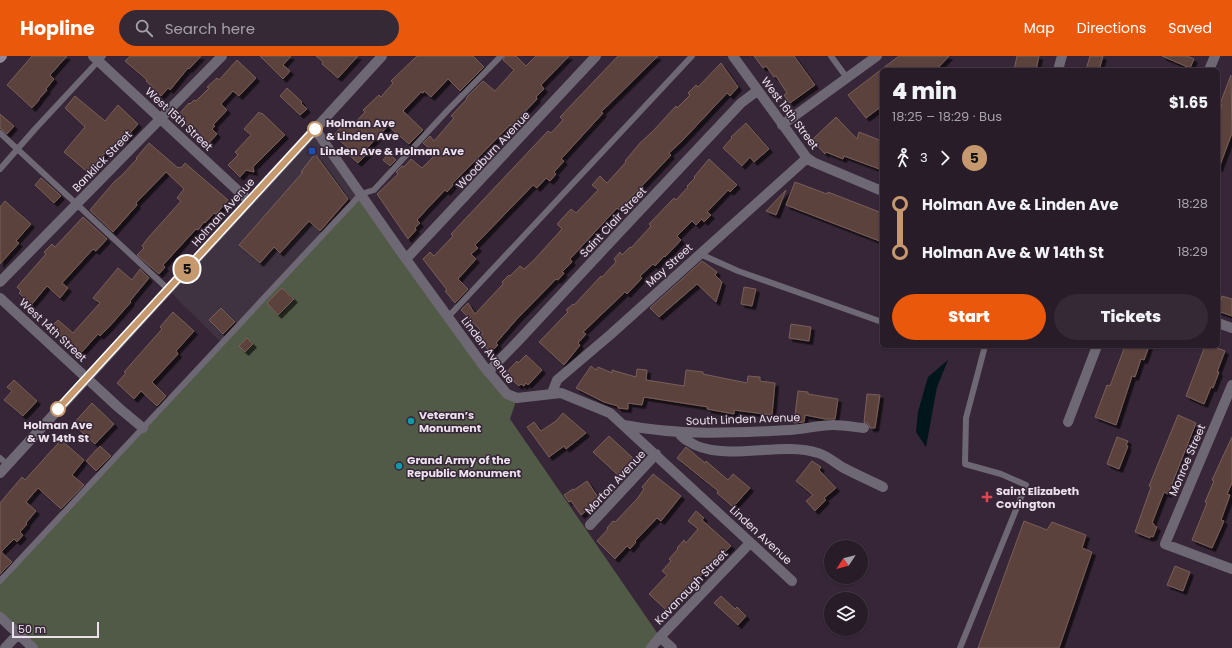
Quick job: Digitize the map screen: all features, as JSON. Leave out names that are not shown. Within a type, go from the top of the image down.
[{"type":"street","name":"Banklick Street","points":[[0,282],[222,56]]},
{"type":"street","name":"Holman Avenue","points":[[0,473],[382,56]]},
{"type":"street","name":"Woodburn Avenue","points":[[406,259],[596,56]]},
{"type":"street","name":"West 16th Street","points":[[733,56],[807,158],[813,162],[880,190]]},
{"type":"street","points":[[782,125],[877,56]]},
{"type":"street","points":[[1059,68],[1062,56]]},
{"type":"street","points":[[1210,68],[1214,56]]},
{"type":"street","name":"West 15th Street","points":[[98,58],[249,201]]},
{"type":"street","name":"Saint Clair Street","points":[[488,372],[741,103],[757,91]]},
{"type":"street","name":"Linden Avenue","points":[[315,129],[448,317],[488,372],[507,394],[517,398],[561,393],[610,413],[792,581]]},
{"type":"street","name":"May Street","points":[[552,393],[558,380],[807,158]]},
{"type":"street","name":"West 14th Street","points":[[0,298],[142,428]]},
{"type":"street","points":[[1220,324],[1232,328]]},
{"type":"street","points":[[1068,422],[1096,348]]},
{"type":"street","name":"Monroe Street","points":[[1232,385],[1165,544],[1232,569]]},
{"type":"street","name":"South Linden Avenue","points":[[624,425],[650,430],[679,433],[793,430],[832,425],[864,428]]},
{"type":"street","points":[[679,433],[692,443],[704,448],[717,450],[738,451],[784,448],[818,453],[843,468],[883,487]]},
{"type":"street","name":"Morton Avenue","points":[[590,525],[656,454]]},
{"type":"street","name":"Kavanaugh Street","points":[[651,648],[750,543]]},
{"type":"street","points":[[0,617],[33,648]]},
{"type":"street","points":[[5,648],[18,634]]},
{"type":"street","points":[[660,637],[672,648]]},
{"type":"lane","points":[[0,581],[221,342],[361,194],[374,190],[500,56]]},
{"type":"lane","points":[[448,317],[692,56]]},
{"type":"lane","points":[[831,56],[847,78]]},
{"type":"lane","points":[[0,169],[98,58]]},
{"type":"lane","points":[[0,133],[168,290]]},
{"type":"lane","points":[[700,254],[738,271],[880,321]]},
{"type":"lane","points":[[960,648],[1026,485],[1001,474],[965,464],[966,418],[984,348]]},
{"type":"lane","points":[[0,458],[8,465]]},
{"type":"shaded area","points":[[315,129],[361,194],[221,342],[169,290]]},
{"type":"shaded area","points":[[948,360],[937,387],[926,447],[916,432],[918,412],[928,377]]},
{"type":"green space","points":[[361,194],[482,364],[517,398],[510,419],[660,637],[651,648],[33,648],[0,617],[0,581]]},
{"type":"building","points":[[32,56],[67,56],[50,75],[54,79],[32,108],[7,85]]},
{"type":"building","points":[[130,56],[201,56],[189,69],[188,68],[170,90],[168,88],[161,96],[146,81],[147,80],[125,61]]},
{"type":"building","points":[[260,56],[291,56],[283,65],[290,71],[283,79]]},
{"type":"building","points":[[316,56],[358,56],[338,78],[322,64],[323,62]]},
{"type":"building","points":[[417,56],[473,56],[484,67],[460,91],[448,79],[431,97],[424,91],[423,93],[421,92],[403,111],[423,130],[409,144],[388,126],[366,149],[369,152],[358,163],[348,154],[351,151],[334,135],[342,126],[344,129],[350,123],[353,125],[365,112],[363,110],[379,95],[381,97],[393,83],[391,81]]},
{"type":"building","points":[[505,56],[516,56],[526,66],[536,56],[569,56],[541,85],[544,89],[513,127],[510,125],[452,184],[453,185],[447,192],[445,190],[417,220],[420,223],[408,239],[377,194],[398,174],[396,172],[402,166],[404,167],[411,159],[422,168],[436,154],[423,143],[430,136],[434,141],[454,118],[451,116],[483,81],[495,91],[514,70],[503,60]]},
{"type":"building","points":[[618,56],[658,56],[601,112],[603,113],[561,159],[564,161],[554,172],[556,174],[550,181],[546,178],[537,188],[533,185],[475,245],[478,248],[471,254],[476,259],[458,279],[468,289],[455,303],[423,259],[430,252],[434,256],[453,236],[451,234],[548,131],[551,133],[563,120],[560,117]]},
{"type":"building","points":[[754,56],[794,56],[815,85],[790,103],[784,95],[787,93],[776,76],[774,77],[766,66],[763,68]]},
{"type":"building","points":[[899,56],[949,56],[938,68],[883,68]]},
{"type":"building","points":[[1017,56],[1039,56],[1036,68],[1014,68]]},
{"type":"building","points":[[1090,56],[1103,56],[1100,68],[1087,68]]},
{"type":"building","points":[[1162,56],[1187,56],[1194,59],[1190,68]]},
{"type":"building","points":[[237,60],[256,78],[239,96],[233,91],[221,104],[227,110],[213,125],[215,126],[212,129],[217,134],[208,144],[177,116],[189,103],[190,104],[194,100],[196,101],[209,88],[207,87],[217,78],[219,80]]},
{"type":"building","points":[[721,63],[738,87],[730,96],[727,93],[669,153],[671,155],[619,210],[617,208],[570,259],[572,262],[562,272],[564,273],[558,280],[556,279],[516,320],[496,343],[498,345],[490,353],[479,337],[483,333],[461,310],[468,303],[475,314],[503,284],[502,282],[509,275],[510,276],[520,266],[524,269],[534,260],[562,229],[557,224],[571,209],[576,213],[598,190],[592,185],[600,176],[607,183],[626,162],[625,161],[640,143],[676,106],[677,108],[690,95],[688,93],[696,85],[698,87]]},
{"type":"building","points":[[880,71],[880,108],[866,118],[848,95]]},
{"type":"building","points":[[1231,75],[1232,133],[1220,165],[1220,110],[1222,105],[1220,104]]},
{"type":"building","points":[[287,88],[302,102],[301,103],[307,109],[300,115],[280,96]]},
{"type":"building","points":[[75,96],[105,121],[118,105],[138,124],[124,140],[121,137],[109,152],[107,151],[87,172],[64,152],[85,127],[65,108]]},
{"type":"building","points":[[259,112],[261,114],[262,113],[285,135],[253,167],[254,172],[246,170],[240,177],[228,165],[238,155],[235,152],[251,135],[244,129]]},
{"type":"building","points":[[0,114],[14,126],[7,134],[0,128]]},
{"type":"building","points":[[836,117],[857,139],[859,132],[880,140],[880,169],[844,156],[843,159],[826,152],[825,154],[812,140]]},
{"type":"building","points":[[746,123],[769,149],[754,162],[750,157],[742,166],[723,148],[732,138],[731,137]]},
{"type":"building","points":[[149,143],[178,168],[181,168],[185,163],[228,200],[216,214],[214,213],[198,230],[196,229],[163,265],[165,267],[159,274],[137,255],[144,248],[142,246],[148,238],[181,201],[177,198],[184,189],[166,172],[136,203],[137,205],[113,232],[90,210],[114,182],[137,159],[136,158]]},
{"type":"building","points":[[389,153],[396,160],[390,166],[383,160]]},
{"type":"building","points":[[315,154],[348,199],[320,231],[309,221],[280,253],[274,247],[260,263],[239,245],[303,172],[301,172]]},
{"type":"building","points":[[709,159],[737,185],[730,192],[728,190],[707,212],[711,215],[704,222],[702,219],[696,225],[692,221],[677,236],[681,240],[665,257],[664,256],[655,266],[653,264],[640,276],[642,278],[627,294],[625,292],[583,332],[586,334],[578,343],[580,345],[564,365],[539,342],[568,312],[566,310],[573,304],[574,305],[616,262],[614,259],[620,252],[622,255],[630,247],[631,248],[651,226],[649,224],[674,198],[676,200]]},
{"type":"building","points":[[41,178],[61,196],[54,203],[35,185]]},
{"type":"building","points":[[795,182],[827,194],[828,192],[880,212],[880,241],[786,205]]},
{"type":"building","points":[[786,190],[776,215],[766,211]]},
{"type":"building","points":[[5,201],[31,224],[16,241],[19,243],[0,264],[0,207]]},
{"type":"building","points":[[83,217],[107,239],[96,251],[93,249],[62,283],[68,288],[60,298],[47,286],[32,304],[19,293],[21,291],[17,287],[46,254],[44,252],[52,244],[55,247]]},
{"type":"building","points":[[702,261],[717,272],[715,275],[722,282],[716,302],[697,284],[659,317],[650,308]]},
{"type":"building","points":[[118,268],[132,280],[140,269],[149,278],[130,301],[131,302],[109,327],[100,336],[98,334],[80,354],[51,327],[58,320],[73,333],[100,303],[93,298]]},
{"type":"building","points":[[744,287],[756,289],[752,306],[741,304]]},
{"type":"building","points":[[282,288],[294,299],[278,315],[267,303]]},
{"type":"building","points":[[1222,296],[1232,299],[1232,316],[1220,312]]},
{"type":"building","points":[[221,308],[235,322],[223,334],[209,320]]},
{"type":"building","points":[[173,312],[194,331],[176,351],[178,354],[152,382],[166,396],[157,406],[141,391],[134,399],[117,383],[126,373],[124,372],[162,329],[160,327]]},
{"type":"building","points":[[791,324],[811,327],[809,341],[789,338]]},
{"type":"building","points":[[247,338],[253,344],[245,352],[239,346]]},
{"type":"building","points":[[1124,348],[1148,348],[1144,360],[1141,359],[1135,377],[1132,376],[1116,425],[1095,417],[1107,385],[1110,386]]},
{"type":"building","points":[[1204,348],[1217,348],[1225,351],[1213,388],[1211,387],[1204,404],[1186,396]]},
{"type":"building","points":[[526,355],[542,370],[528,385],[526,383],[524,386],[521,384],[519,386],[505,374],[517,361],[518,363]]},
{"type":"building","points":[[591,366],[596,370],[598,367],[612,373],[612,370],[636,377],[637,369],[647,370],[646,380],[684,386],[686,370],[703,372],[703,374],[747,383],[748,376],[760,377],[760,381],[775,383],[772,415],[734,410],[734,414],[707,409],[708,407],[644,397],[642,405],[628,403],[628,409],[618,408],[618,406],[604,402],[576,388]]},
{"type":"building","points":[[14,380],[37,401],[23,416],[4,400],[12,391],[7,387]]},
{"type":"building","points":[[798,391],[838,399],[835,419],[825,419],[805,415],[804,422],[794,423]]},
{"type":"building","points":[[867,394],[880,395],[875,428],[870,428],[868,423],[864,422]]},
{"type":"building","points":[[92,403],[114,424],[95,444],[73,424]]},
{"type":"building","points":[[563,413],[586,433],[566,449],[564,446],[549,457],[527,427],[534,422],[541,431],[556,421]]},
{"type":"building","points":[[1178,415],[1196,423],[1168,494],[1164,492],[1152,523],[1157,527],[1153,537],[1151,536],[1150,538],[1135,532],[1151,487],[1149,486]]},
{"type":"building","points":[[609,436],[635,460],[619,476],[593,452]]},
{"type":"building","points":[[1117,437],[1128,441],[1126,445],[1128,446],[1119,469],[1107,464]]},
{"type":"building","points":[[1232,437],[1232,483],[1227,494],[1230,495],[1221,520],[1224,521],[1212,548],[1192,540],[1207,503],[1205,502],[1214,481],[1212,480]]},
{"type":"building","points":[[61,440],[84,460],[72,475],[84,485],[61,509],[38,488],[26,502],[36,511],[20,532],[23,535],[17,542],[14,539],[1,552],[12,562],[0,574],[0,503],[22,477],[25,480]]},
{"type":"building","points":[[100,446],[111,456],[96,471],[86,461]]},
{"type":"building","points":[[686,447],[705,463],[706,461],[728,480],[733,474],[750,488],[733,507],[717,493],[718,491],[677,458]]},
{"type":"building","points":[[812,461],[821,467],[819,470],[836,488],[824,498],[826,500],[815,511],[806,501],[813,495],[796,481]]},
{"type":"building","points":[[653,474],[681,496],[661,521],[657,518],[635,541],[636,542],[630,549],[627,546],[615,559],[597,541],[613,521],[615,522],[637,499],[644,489],[642,487]]},
{"type":"building","points":[[587,481],[600,500],[581,515],[571,501],[569,502],[564,495]]},
{"type":"building","points":[[696,511],[704,518],[702,520],[731,546],[666,610],[649,594],[667,575],[662,571],[671,561],[669,559],[678,549],[677,548],[684,540],[686,543],[698,529],[688,521]]},
{"type":"building","points":[[1024,521],[1047,530],[1052,522],[1086,535],[1082,548],[1092,552],[1059,648],[978,648]]},
{"type":"building","points":[[1175,566],[1190,572],[1183,591],[1167,585]]},
{"type":"building","points":[[721,596],[735,609],[737,607],[746,616],[738,625],[714,603]]},
{"type":"bus line","name":"5","points":[[58,409],[315,129]]},
{"type":"place","name":"Holman Ave & Linden Ave","points":[[315,129]]},
{"type":"place","name":"Linden Ave & Holman Ave","points":[[312,151]]},
{"type":"place","name":"Holman Ave & W 14th St","points":[[58,409]]},
{"type":"place","name":"Veteran’s Monument","points":[[411,421]]},
{"type":"place","name":"Grand Army of the Republic Monument","points":[[399,466]]},
{"type":"place","name":"Saint Elizabeth Covington","points":[[987,497]]}]
